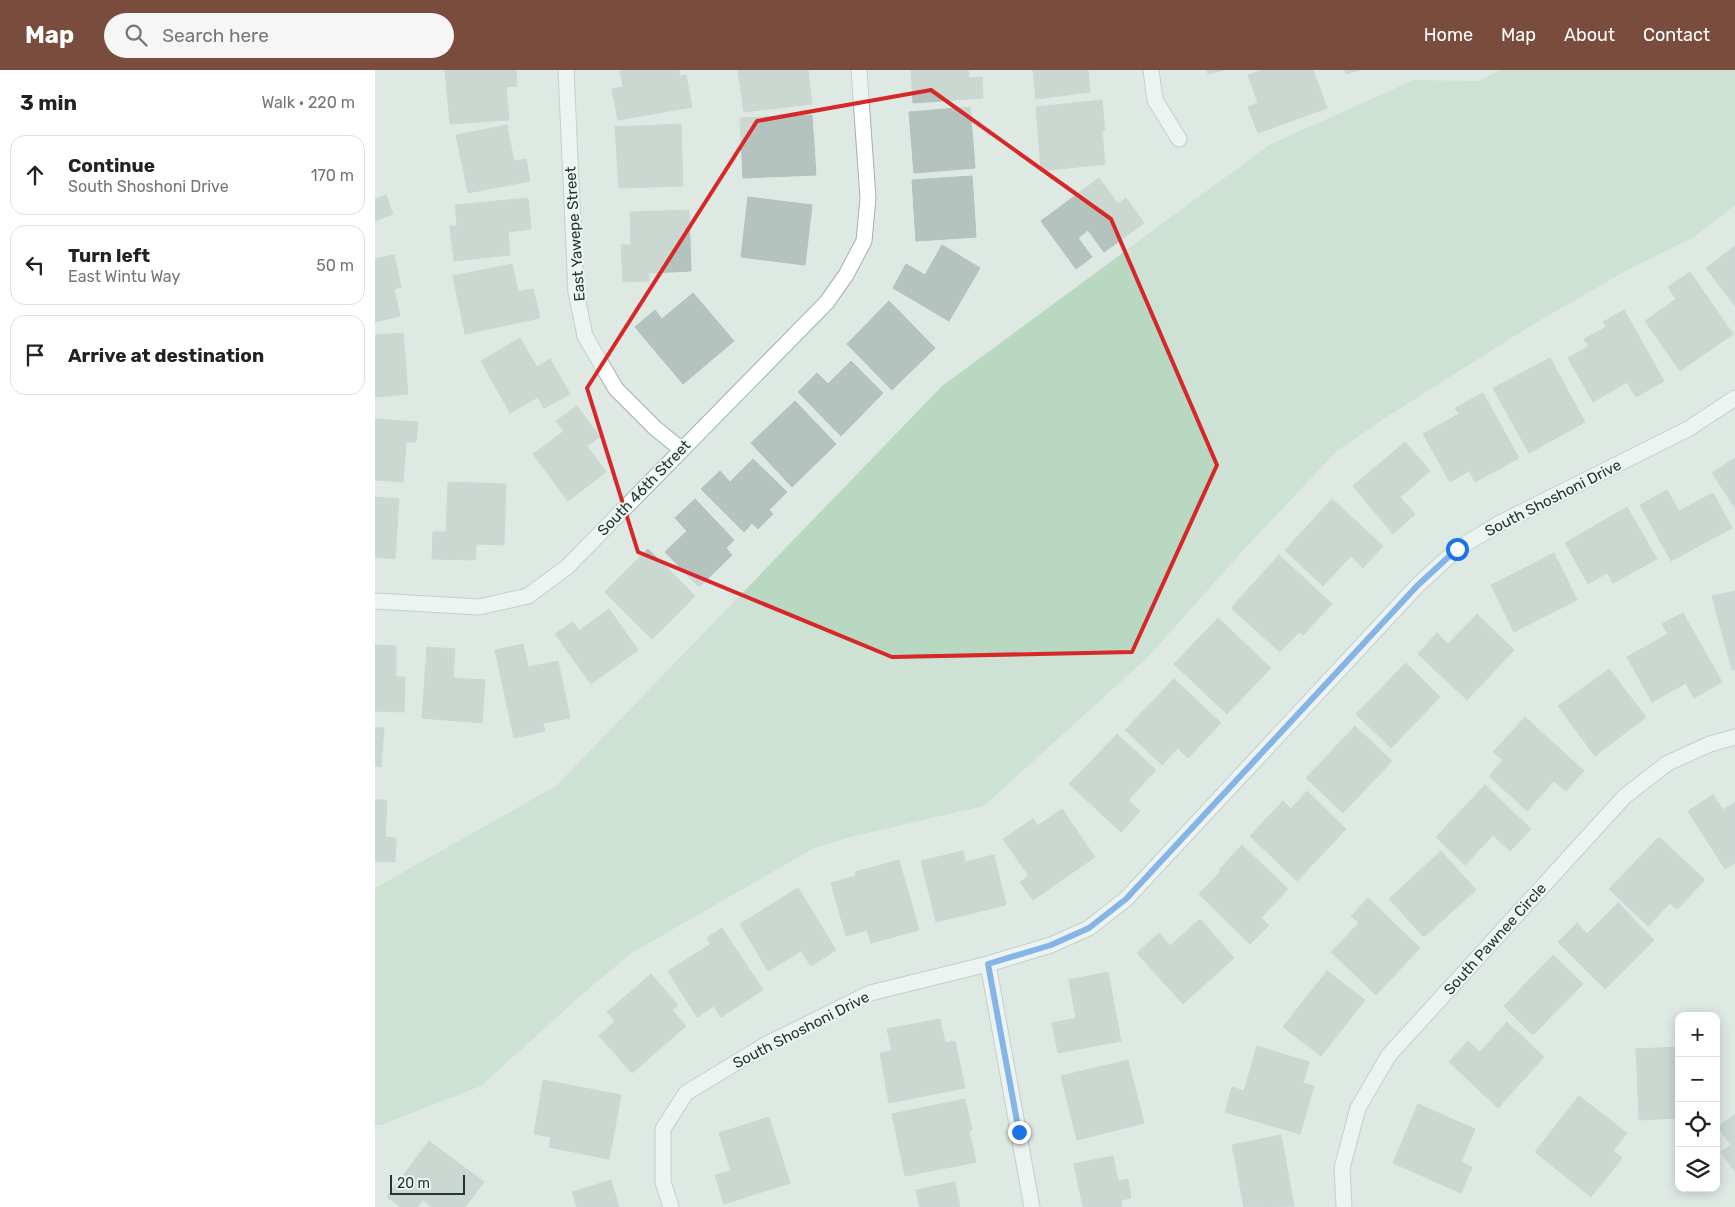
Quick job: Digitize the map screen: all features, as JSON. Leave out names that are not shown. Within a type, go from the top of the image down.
[{"type":"street","name":"East Yawepe Street","points":[[566,70],[576,292],[585,336],[616,389],[655,428],[682,450]]},
{"type":"street","name":"South 46th Street","points":[[375,601],[479,606],[528,596],[567,567],[827,302],[846,275],[864,241],[868,198],[859,70]]},
{"type":"street","points":[[1151,70],[1155,100],[1179,139]]},
{"type":"street","name":"South Shoshoni Drive","points":[[671,1207],[663,1182],[663,1129],[686,1093],[767,1044],[870,993],[988,964],[1051,945],[1089,928],[1126,899],[1417,586],[1457,549],[1500,523],[1688,429],[1735,398]]},
{"type":"street","name":"South Pawnee Circle","points":[[1343,1207],[1342,1168],[1358,1108],[1389,1055],[1625,796],[1668,763],[1710,744],[1735,737]]},
{"type":"street","points":[[988,964],[1032,1207]]},
{"type":"highlighted area","points":[[931,90],[1111,219],[1217,465],[1132,652],[892,657],[638,552],[587,388],[757,121]]},
{"type":"green space","points":[[1500,70],[1735,70],[1735,205],[1694,237],[1629,269],[1532,325],[1385,418],[1337,451],[1247,546],[1148,657],[984,806],[850,837],[814,848],[630,954],[578,998],[481,1086],[381,1125],[375,1125],[375,888],[556,786],[942,386],[1269,145],[1414,80],[1479,81]]},
{"type":"building","points":[[445,70],[516,70],[517,86],[506,87],[509,120],[450,124]]},
{"type":"building","points":[[620,70],[679,70],[680,76],[686,75],[692,107],[618,120],[612,89],[623,87]]},
{"type":"building","points":[[738,70],[808,70],[812,104],[744,112]]},
{"type":"building","points":[[911,70],[968,70],[969,78],[982,77],[983,98],[913,103]]},
{"type":"building","points":[[1033,70],[1088,70],[1090,92],[1036,99]]},
{"type":"building","points":[[1207,70],[1224,70],[1208,74]]},
{"type":"building","points":[[1262,70],[1313,70],[1327,108],[1258,133],[1248,107],[1258,103],[1248,75]]},
{"type":"building","points":[[1345,70],[1360,70],[1346,74]]},
{"type":"building","points":[[1102,100],[1105,130],[1102,130],[1105,164],[1041,171],[1036,107]]},
{"type":"building","points":[[970,107],[975,168],[914,173],[909,112]]},
{"type":"building","points":[[812,115],[816,175],[743,178],[740,118]]},
{"type":"building","points":[[681,124],[683,186],[619,188],[615,127]]},
{"type":"building","points":[[507,125],[514,161],[526,159],[530,181],[468,193],[456,135]]},
{"type":"building","points":[[972,176],[976,237],[916,241],[912,180]]},
{"type":"building","points":[[1099,178],[1118,204],[1126,198],[1144,223],[1104,252],[1088,230],[1078,238],[1092,257],[1076,269],[1041,221]]},
{"type":"building","points":[[386,195],[393,214],[375,221],[375,199]]},
{"type":"building","points":[[748,197],[812,205],[805,265],[741,257]]},
{"type":"building","points":[[528,198],[531,229],[508,232],[510,255],[454,261],[450,226],[457,226],[455,205]]},
{"type":"building","points":[[689,210],[691,271],[649,273],[649,281],[623,282],[621,245],[631,245],[630,212]]},
{"type":"building","points":[[942,245],[980,268],[949,321],[893,288],[906,264],[925,275]]},
{"type":"building","points":[[1735,246],[1735,306],[1706,268]]},
{"type":"building","points":[[394,255],[401,287],[394,289],[400,316],[375,322],[375,259]]},
{"type":"building","points":[[512,264],[518,292],[533,289],[540,318],[465,334],[453,276]]},
{"type":"building","points":[[1690,272],[1733,334],[1680,371],[1645,321],[1676,299],[1668,287]]},
{"type":"building","points":[[693,293],[734,341],[683,384],[635,327],[655,310],[662,319]]},
{"type":"building","points":[[889,301],[935,348],[892,390],[847,344]]},
{"type":"building","points":[[1624,310],[1664,381],[1636,397],[1627,382],[1593,402],[1568,358],[1589,346],[1584,339],[1606,327],[1603,322]]},
{"type":"building","points":[[403,333],[408,394],[375,397],[375,335]]},
{"type":"building","points":[[520,338],[537,367],[550,359],[570,394],[544,408],[538,397],[510,413],[481,361]]},
{"type":"building","points":[[1550,358],[1585,422],[1529,453],[1493,388]]},
{"type":"building","points":[[851,361],[883,393],[841,436],[798,392],[817,373],[828,384]]},
{"type":"building","points":[[1483,393],[1519,458],[1475,482],[1469,471],[1450,482],[1423,434],[1459,414],[1455,408]]},
{"type":"building","points":[[795,401],[836,444],[792,487],[751,443]]},
{"type":"building","points":[[577,406],[600,437],[587,446],[606,472],[568,501],[533,454],[564,431],[556,421]]},
{"type":"building","points":[[375,419],[418,422],[416,442],[406,442],[403,482],[375,480]]},
{"type":"building","points":[[1405,442],[1430,471],[1400,497],[1415,514],[1393,534],[1353,486]]},
{"type":"building","points":[[1735,458],[1735,508],[1712,473]]},
{"type":"building","points":[[753,459],[787,492],[769,510],[773,514],[758,529],[752,523],[744,532],[701,489],[720,471],[730,482]]},
{"type":"building","points":[[448,482],[506,484],[504,545],[476,544],[475,560],[432,559],[433,532],[446,532]]},
{"type":"building","points":[[1667,490],[1679,511],[1713,493],[1732,528],[1671,561],[1640,505]]},
{"type":"building","points":[[375,497],[399,499],[395,559],[375,557]]},
{"type":"building","points":[[695,499],[734,540],[726,548],[732,555],[699,587],[665,552],[687,531],[675,518]]},
{"type":"building","points":[[1332,499],[1383,546],[1363,568],[1351,556],[1323,586],[1285,550]]},
{"type":"building","points":[[1627,507],[1657,559],[1613,583],[1607,573],[1588,584],[1565,543]]},
{"type":"building","points":[[648,549],[695,596],[652,639],[605,592]]},
{"type":"building","points":[[1554,553],[1577,600],[1514,632],[1491,585]]},
{"type":"building","points":[[1279,555],[1332,604],[1303,635],[1299,632],[1280,652],[1231,608]]},
{"type":"building","points":[[1735,591],[1735,669],[1732,670],[1712,596]]},
{"type":"building","points":[[609,609],[638,650],[591,684],[555,634],[573,622],[579,631]]},
{"type":"building","points":[[1683,613],[1722,682],[1694,698],[1686,683],[1652,702],[1627,657],[1668,634],[1662,624]]},
{"type":"building","points":[[1477,614],[1514,650],[1467,700],[1418,654],[1437,633],[1448,644]]},
{"type":"building","points":[[1218,618],[1271,668],[1227,714],[1174,664]]},
{"type":"building","points":[[523,644],[528,667],[558,661],[570,718],[543,723],[545,731],[514,738],[495,650]]},
{"type":"building","points":[[375,645],[396,646],[396,677],[405,677],[404,712],[375,711]]},
{"type":"building","points":[[427,647],[455,649],[453,678],[485,680],[482,723],[422,718]]},
{"type":"building","points":[[1406,663],[1440,697],[1391,748],[1356,714]]},
{"type":"building","points":[[1609,669],[1646,717],[1595,756],[1558,706]]},
{"type":"building","points":[[1174,679],[1221,723],[1188,758],[1178,748],[1162,765],[1125,730]]},
{"type":"building","points":[[1525,717],[1584,771],[1566,791],[1554,781],[1527,811],[1489,776],[1503,760],[1493,752]]},
{"type":"building","points":[[1355,726],[1392,761],[1343,813],[1306,778]]},
{"type":"building","points":[[375,727],[384,728],[381,767],[375,766]]},
{"type":"building","points":[[1117,734],[1156,770],[1128,800],[1140,811],[1121,832],[1069,784]]},
{"type":"building","points":[[1485,785],[1531,829],[1510,851],[1493,835],[1465,865],[1436,837]]},
{"type":"building","points":[[1307,791],[1346,829],[1297,881],[1250,836],[1283,801],[1291,809]]},
{"type":"building","points":[[1713,795],[1723,810],[1735,802],[1735,863],[1725,869],[1688,811]]},
{"type":"building","points":[[375,800],[387,800],[385,837],[396,838],[395,862],[375,861]]},
{"type":"building","points":[[1062,809],[1095,857],[1033,900],[1020,882],[1029,876],[1003,839],[1033,819],[1037,826]]},
{"type":"building","points":[[1659,837],[1705,880],[1677,909],[1670,903],[1648,926],[1609,889]]},
{"type":"building","points":[[1242,845],[1288,889],[1261,918],[1269,925],[1250,944],[1199,894]]},
{"type":"building","points":[[963,851],[965,862],[994,855],[1006,905],[936,922],[921,861]]},
{"type":"building","points":[[1441,851],[1476,890],[1424,937],[1389,899]]},
{"type":"building","points":[[899,860],[919,930],[871,943],[867,930],[846,936],[831,883],[856,876],[855,872]]},
{"type":"building","points":[[798,888],[836,950],[811,966],[801,951],[768,971],[740,924]]},
{"type":"building","points":[[1368,898],[1420,948],[1376,995],[1331,952],[1359,923],[1351,916]]},
{"type":"building","points":[[1618,903],[1654,940],[1605,989],[1558,942],[1577,923],[1587,934]]},
{"type":"building","points":[[1200,919],[1234,958],[1183,1004],[1137,953],[1159,933],[1170,946]]},
{"type":"building","points":[[722,928],[763,990],[721,1017],[714,1006],[697,1017],[668,971],[711,944],[707,938]]},
{"type":"building","points":[[1553,955],[1583,984],[1533,1035],[1504,1006]]},
{"type":"building","points":[[1327,971],[1365,1000],[1321,1056],[1283,1027]]},
{"type":"building","points":[[1108,972],[1121,1041],[1058,1053],[1052,1023],[1076,1018],[1069,980]]},
{"type":"building","points":[[651,974],[678,1005],[672,1010],[686,1026],[632,1073],[599,1036],[615,1021],[607,1012]]},
{"type":"building","points":[[940,1019],[945,1043],[955,1041],[965,1088],[889,1103],[880,1053],[892,1051],[887,1029]]},
{"type":"building","points":[[1507,1022],[1544,1057],[1498,1108],[1449,1062],[1468,1041],[1480,1052]]},
{"type":"building","points":[[1257,1046],[1309,1062],[1303,1083],[1314,1086],[1300,1134],[1225,1112],[1232,1087],[1244,1091]]},
{"type":"building","points":[[1675,1047],[1675,1118],[1639,1120],[1636,1049]]},
{"type":"building","points":[[1128,1060],[1144,1123],[1077,1140],[1061,1076]]},
{"type":"building","points":[[543,1080],[621,1095],[609,1159],[549,1147],[551,1137],[534,1134]]},
{"type":"building","points":[[1579,1096],[1627,1133],[1613,1151],[1622,1158],[1591,1197],[1535,1152]]},
{"type":"building","points":[[965,1099],[972,1130],[969,1131],[976,1162],[905,1176],[892,1114]]},
{"type":"building","points":[[1418,1104],[1475,1129],[1461,1162],[1472,1167],[1461,1193],[1393,1163]]},
{"type":"building","points":[[1735,1114],[1735,1172],[1721,1152],[1731,1145],[1720,1130],[1720,1125]]},
{"type":"building","points":[[769,1117],[790,1183],[724,1204],[715,1175],[731,1171],[719,1133]]},
{"type":"building","points":[[1281,1135],[1294,1206],[1244,1207],[1232,1145]]},
{"type":"building","points":[[429,1141],[484,1182],[465,1207],[432,1207],[423,1200],[417,1207],[401,1207],[387,1197]]},
{"type":"building","points":[[1113,1156],[1118,1181],[1128,1179],[1131,1198],[1121,1200],[1122,1207],[1083,1207],[1074,1164]]},
{"type":"building","points":[[611,1180],[619,1207],[577,1207],[572,1192]]},
{"type":"building","points":[[955,1182],[960,1207],[920,1207],[916,1190]]},
{"type":"route","points":[[1019,1132],[988,964],[1051,945],[1089,928],[1126,899],[1417,586],[1457,549]]}]
